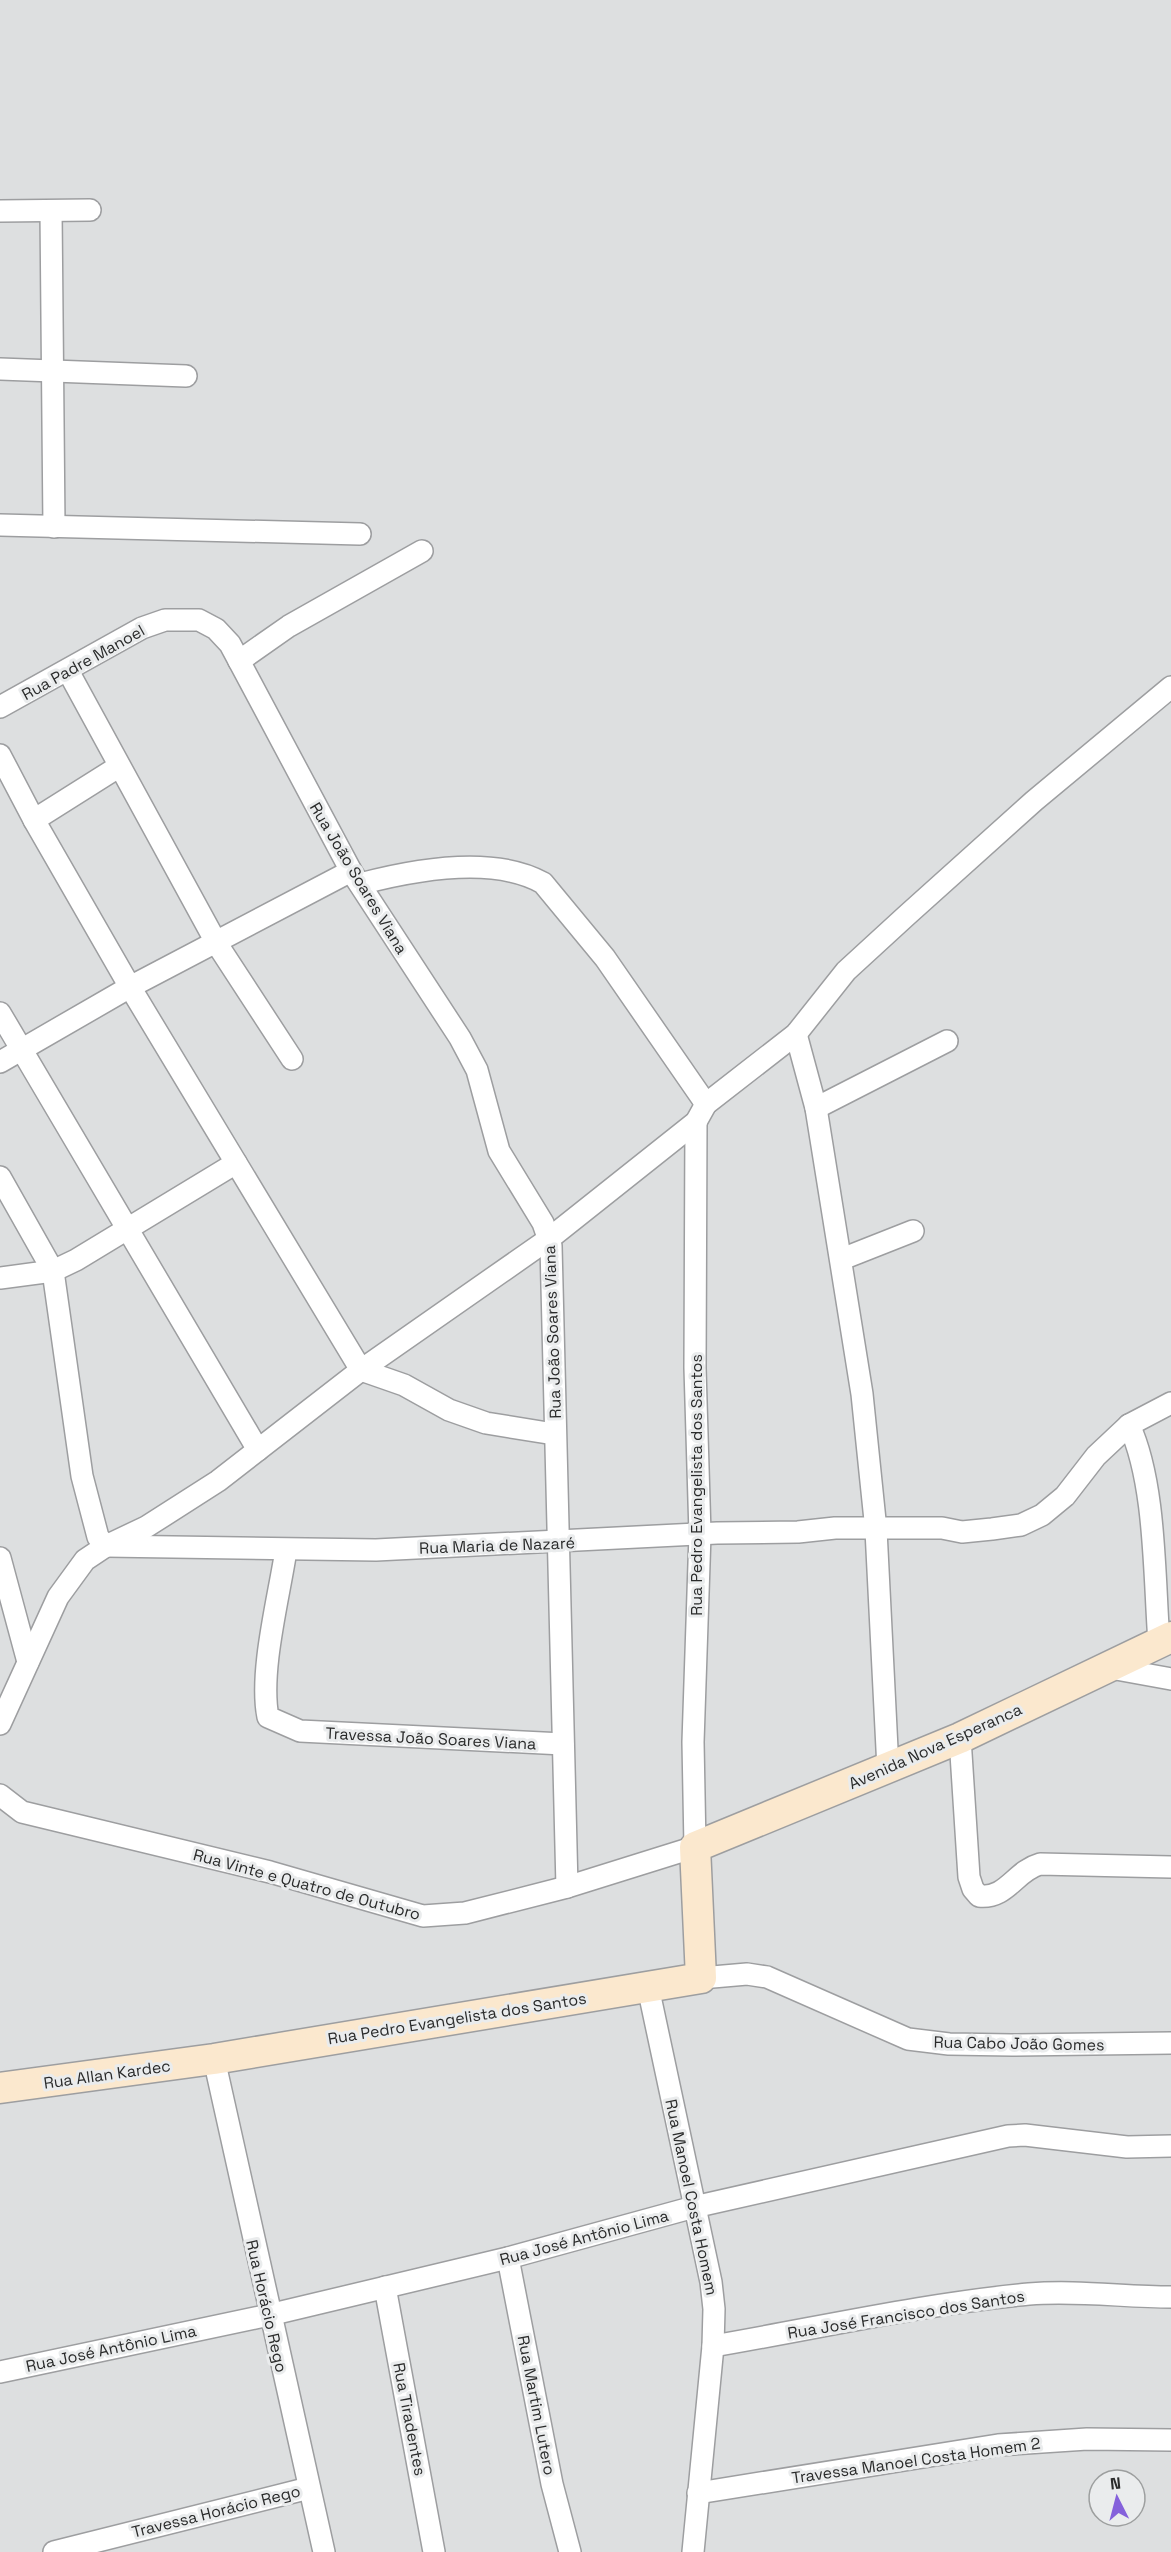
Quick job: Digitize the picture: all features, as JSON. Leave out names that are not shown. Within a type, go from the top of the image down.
[{"type":"main road","name":"Avenida Nova Esperanca","points":[[695,1847],[960,1738],[1104,1667],[1165,1640]]},
{"type":"main road","points":[[695,1847],[701,1978]]},
{"type":"main road","name":"Rua Pedro Evangelista dos Santos","points":[[214,2059],[701,1978]]},
{"type":"main road","name":"Rua Allan Kardec","points":[[0,2088],[214,2059]]},
{"type":"street","points":[[0,211],[90,210]]},
{"type":"street","points":[[51,211],[50,371],[54,527]]},
{"type":"street","points":[[0,369],[186,376]]},
{"type":"street","points":[[0,525],[360,534]]},
{"type":"street","points":[[234,653],[289,626],[422,551]]},
{"type":"street","name":"Rua Padre Manoel","points":[[0,707],[68,672],[142,628],[165,620],[199,620],[216,629],[234,653]]},
{"type":"street","name":"Rua João Soares Viana","points":[[234,653],[355,877],[473,1062],[499,1151],[550,1238],[567,1887]]},
{"type":"street","points":[[68,672],[217,944],[292,1059]]},
{"type":"street","points":[[0,1724],[58,1597],[85,1560],[173,1510],[258,1450],[361,1370],[550,1238],[796,1034],[855,963],[1034,801],[1171,687]]},
{"type":"street","points":[[0,755],[34,820],[130,987],[361,1370],[404,1384],[449,1410],[486,1423],[554,1434]]},
{"type":"street","points":[[34,820],[118,767]]},
{"type":"street","points":[[0,1062],[130,987],[355,877],[391,876],[449,868],[513,872],[531,876],[543,883],[605,958],[701,1113]]},
{"type":"street","points":[[0,1013],[258,1450]]},
{"type":"street","points":[[796,1034],[816,1108],[862,1394],[876,1530],[888,1769]]},
{"type":"street","points":[[816,1108],[947,1041]]},
{"type":"street","name":"Rua Pedro Evangelista dos Santos","points":[[695,1847],[693,1742],[700,1534],[695,1368],[701,1113]]},
{"type":"street","points":[[0,1278],[53,1271],[76,1260],[236,1163]]},
{"type":"street","points":[[0,1177],[53,1271],[82,1476],[98,1537],[106,1546]]},
{"type":"street","points":[[842,1259],[913,1231]]},
{"type":"street","name":"Rua Maria de Nazaré","points":[[106,1546],[376,1550],[558,1543],[700,1534],[798,1532],[835,1528],[876,1530],[942,1528],[962,1532],[1021,1525],[1042,1515],[1065,1496],[1096,1456],[1129,1425],[1171,1403]]},
{"type":"street","points":[[1129,1425],[1137,1449],[1149,1513],[1165,1640]]},
{"type":"street","name":"Travessa João Soares Viana","points":[[286,1550],[268,1662],[265,1703],[268,1717],[300,1731],[563,1744]]},
{"type":"street","points":[[0,1558],[28,1662]]},
{"type":"street","points":[[1104,1667],[1171,1679]]},
{"type":"street","points":[[960,1738],[969,1877],[973,1889],[979,1896],[989,1897],[999,1894],[1032,1866],[1171,1867]]},
{"type":"street","name":"Rua Vinte e Quatro de Outubro","points":[[0,1796],[22,1812]]},
{"type":"street","name":"Rua Vinte e Quatro de Outubro","points":[[0,1812],[22,1812],[270,1872],[423,1917],[465,1913],[567,1887],[695,1847]]},
{"type":"street","name":"Rua Cabo João Gomes","points":[[701,1978],[747,1974],[767,1977],[908,2039],[948,2044],[1012,2045],[1171,2043]]},
{"type":"street","name":"Rua Manoel Costa Homem","points":[[648,1987],[711,2282],[714,2309],[713,2346],[693,2552]]},
{"type":"street","name":"Rua Horácio Rego","points":[[214,2059],[269,2315],[324,2552]]},
{"type":"street","name":"Rua José Antônio Lima","points":[[0,2372],[269,2315],[507,2258],[694,2207],[1008,2136],[1025,2135],[1127,2147],[1171,2146]]},
{"type":"street","name":"Rua Martim Lutero","points":[[507,2258],[552,2484],[570,2552]]},
{"type":"street","name":"Rua Tiradentes","points":[[385,2287],[434,2552]]},
{"type":"street","name":"Rua José Francisco dos Santos","points":[[713,2346],[908,2312],[1031,2294],[1094,2293],[1171,2297]]},
{"type":"street","name":"Travessa Manoel Costa Homem 2","points":[[698,2493],[998,2445],[1087,2439],[1171,2440]]},
{"type":"street","name":"Travessa Horácio Rego","points":[[54,2552],[309,2488]]}]
